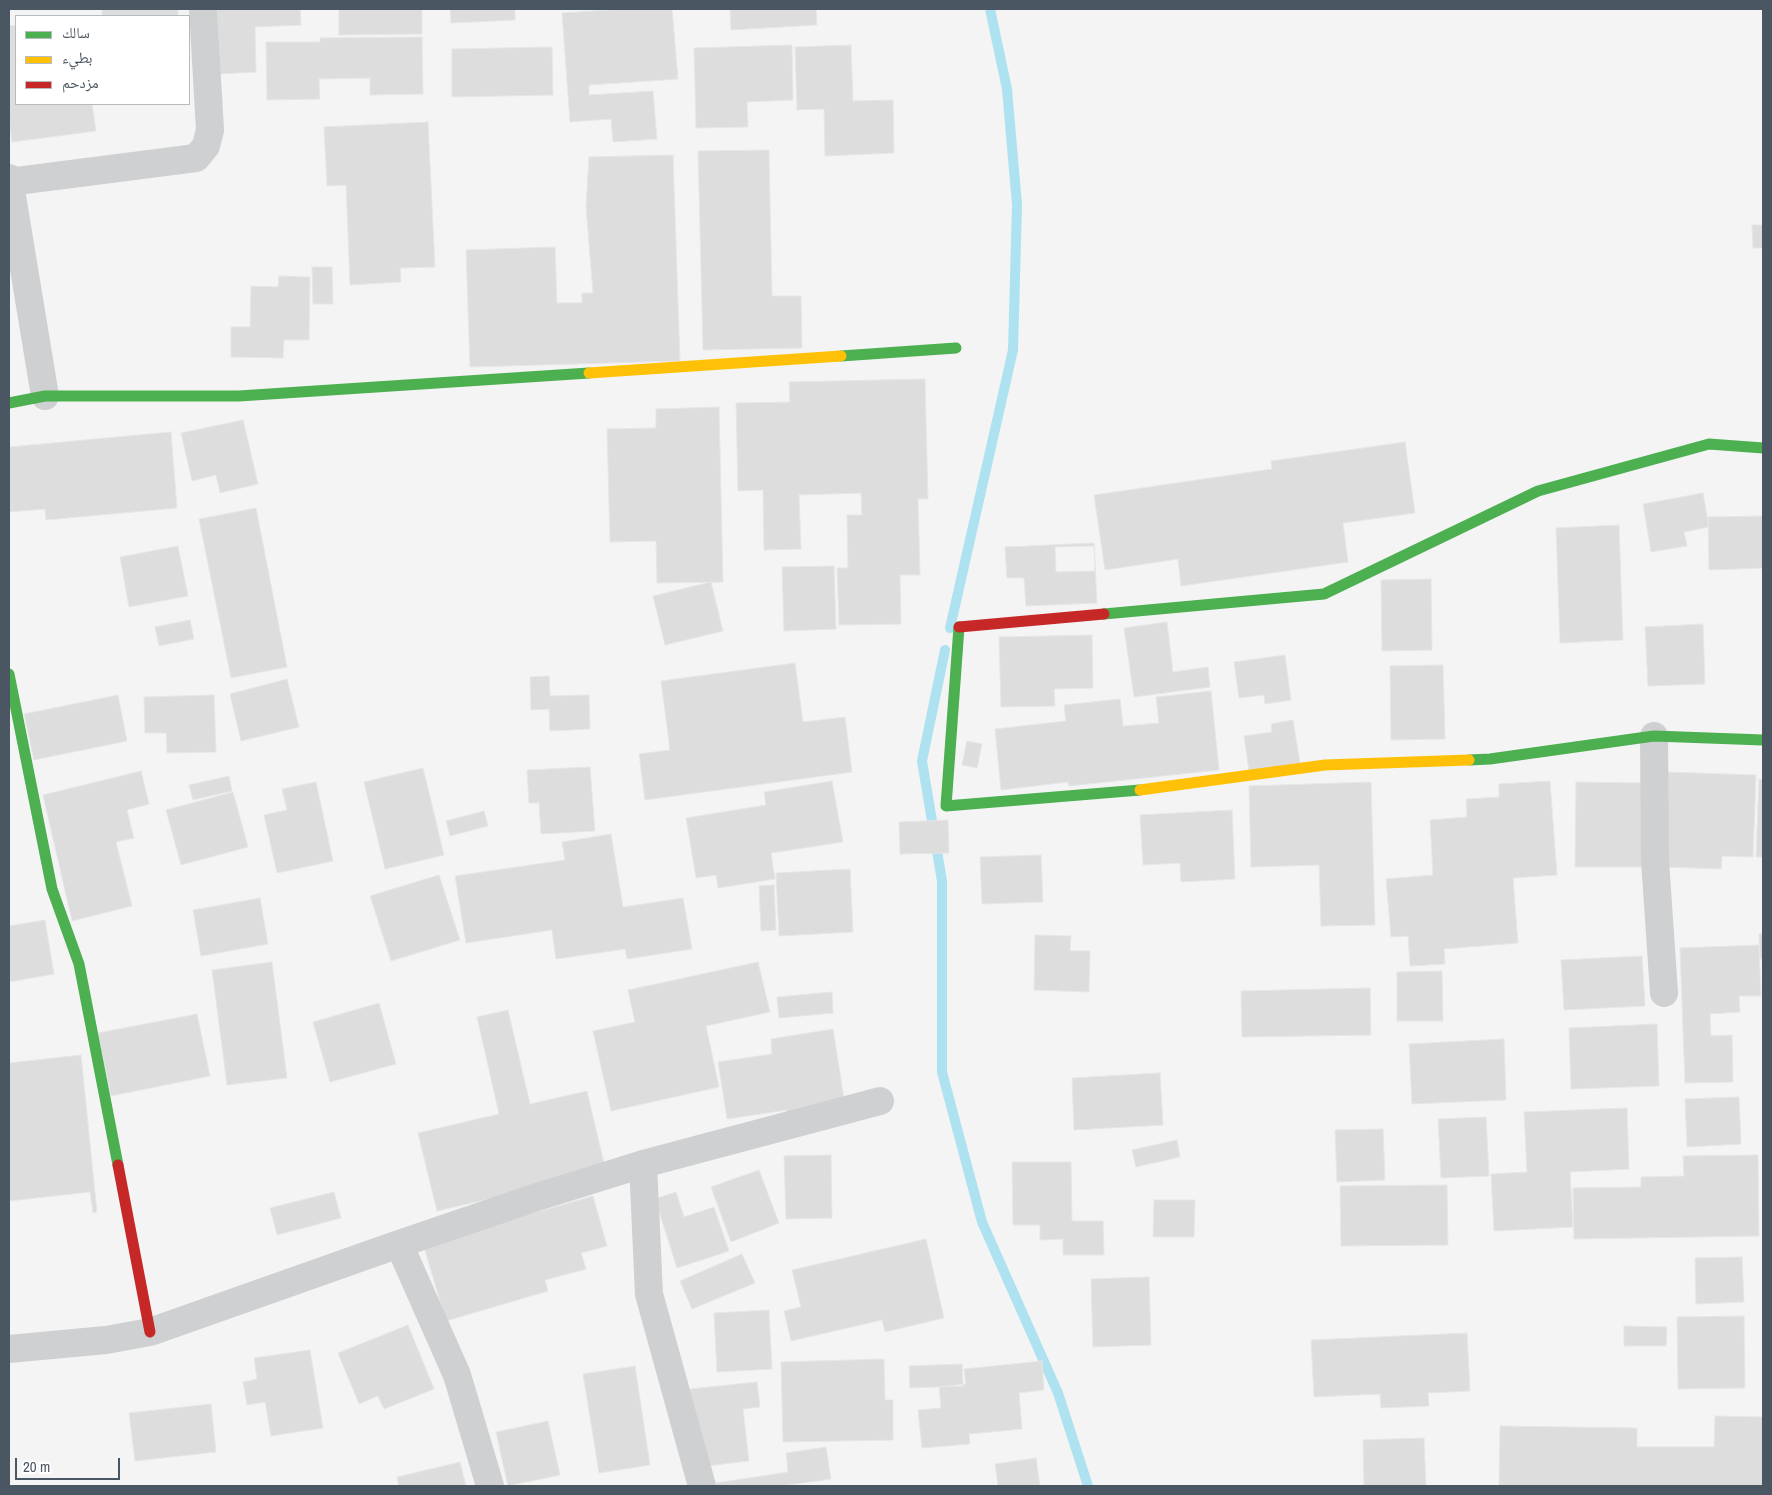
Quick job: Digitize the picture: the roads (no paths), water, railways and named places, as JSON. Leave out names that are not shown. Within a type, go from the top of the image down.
[{"type":"street","points":[[9,182],[196,158],[206,146],[210,130],[203,9]]},
{"type":"street","points":[[9,178],[45,396]]},
{"type":"street","points":[[9,404],[45,396],[239,396],[956,348]]},
{"type":"street","points":[[1763,448],[1709,444],[1538,490],[1324,594],[959,626],[946,806],[1120,793],[1325,765],[1490,759],[1654,736],[1763,740]]},
{"type":"street","points":[[9,674],[52,889],[79,964],[150,1332]]},
{"type":"street","points":[[1654,736],[1655,860],[1664,993]]},
{"type":"street","points":[[9,1349],[106,1340],[150,1332],[537,1197],[643,1164],[880,1101]]},
{"type":"street","points":[[643,1164],[649,1294],[702,1486]]},
{"type":"street","points":[[399,1244],[457,1375],[490,1486]]},
{"type":"waterway","points":[[950,628],[1013,350],[1017,205],[1007,89],[990,9]]},
{"type":"waterway","points":[[945,650],[922,761],[942,881],[942,1072],[982,1222],[1058,1393],[1088,1486]]}]
